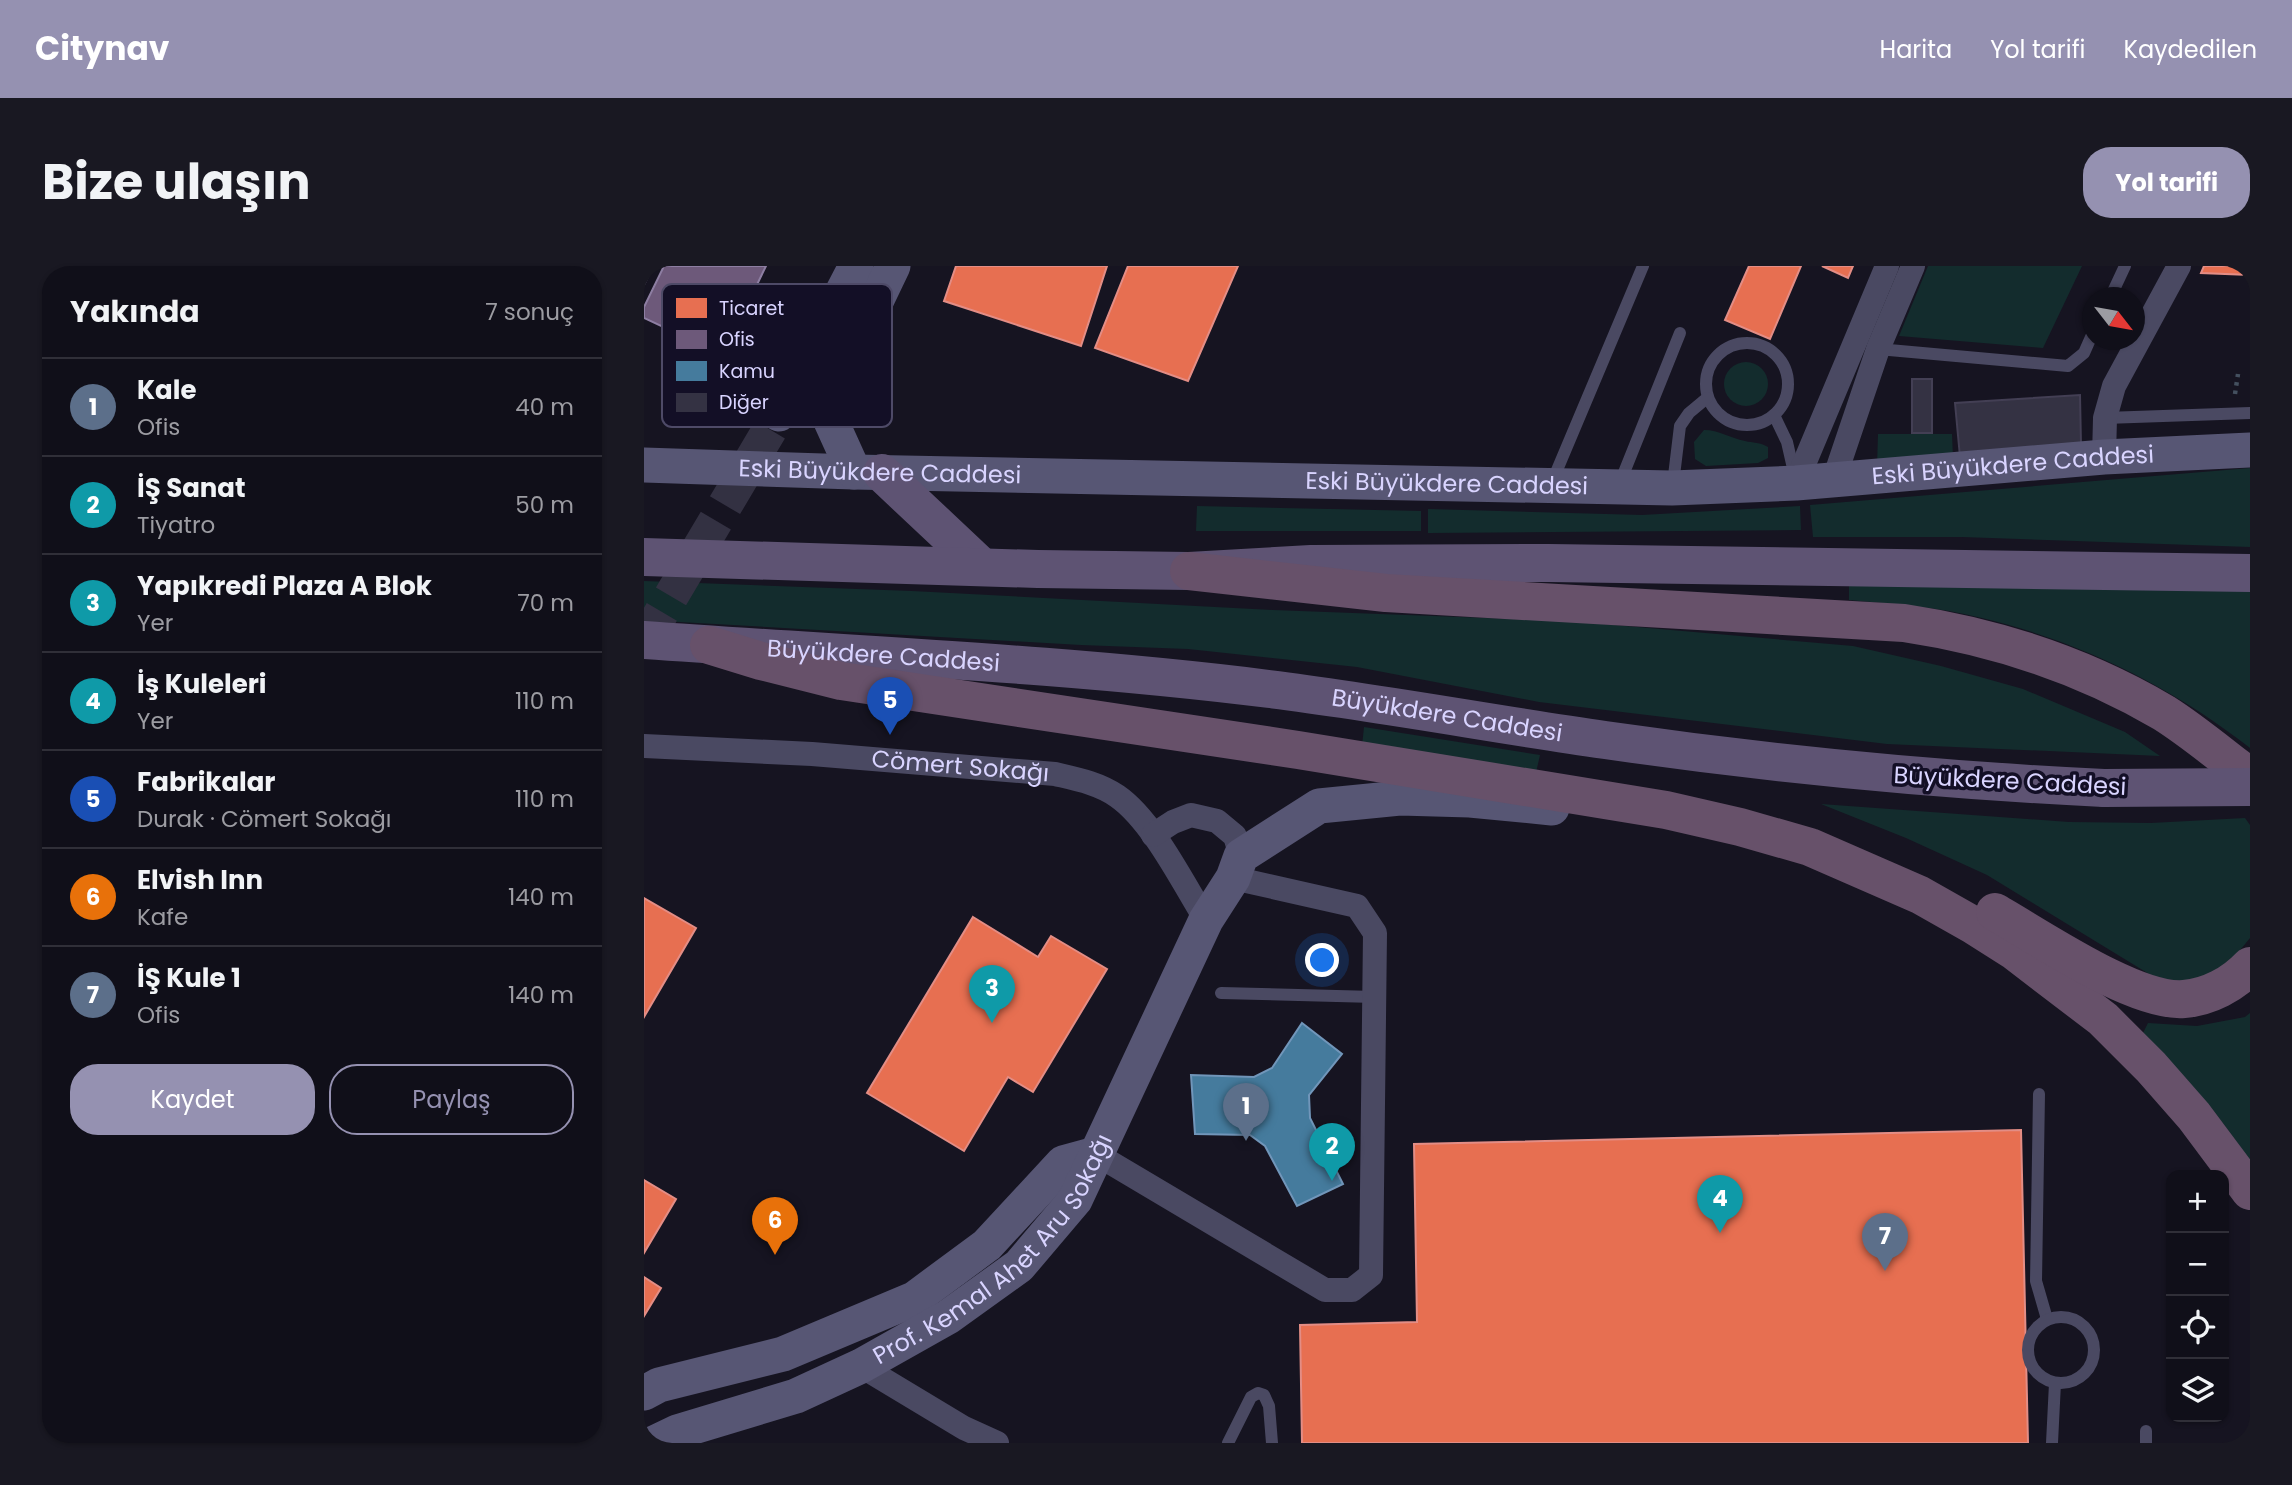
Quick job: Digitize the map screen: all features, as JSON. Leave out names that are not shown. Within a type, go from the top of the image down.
[{"type":"highway","points":[[1189,571],[1386,593],[1904,623],[1946,629],[2047,656],[2126,692],[2166,715],[2250,777]]},
{"type":"highway","points":[[709,645],[841,681],[1298,750],[1666,810],[1810,847],[1920,895],[1973,925],[2014,951],[2103,1019],[2151,1067],[2194,1116],[2250,1191]]},
{"type":"highway","points":[[2190,732],[2250,810]]},
{"type":"highway","points":[[1810,847],[1861,852],[1899,864],[1968,896],[2124,986],[2157,995],[2183,999],[2212,993],[2238,979],[2250,966]]},
{"type":"main road","points":[[868,472],[982,567]]},
{"type":"main road","points":[[644,557],[1189,571],[1311,564],[1549,563],[2247,571]]},
{"type":"main road","name":"Büyükdere Caddesi","points":[[644,640],[1126,673],[1370,702],[1605,740],[1896,775],[2104,788],[2250,787]]},
{"type":"street","points":[[847,284],[856,266]]},
{"type":"street","points":[[884,284],[893,266]]},
{"type":"street","points":[[1797,483],[1887,266]]},
{"type":"street","points":[[1834,479],[1878,349],[1913,266]]},
{"type":"street","points":[[2104,457],[2105,418],[2114,386],[2179,266]]},
{"type":"street","points":[[838,427],[868,472]]},
{"type":"street","name":"Eski Büyükdere Caddesi","points":[[644,465],[1672,488],[1797,483],[2104,457],[2250,450]]},
{"type":"street","name":"Cömert Sokağı","points":[[644,746],[812,754],[1055,774],[1087,782],[1116,796],[1142,818],[1206,920]]},
{"type":"street","points":[[1237,867],[1319,806],[1400,798],[1495,802],[1682,824],[1740,827]]},
{"type":"street","points":[[1153,835],[1173,822],[1191,815],[1217,821],[1235,836],[1237,867]]},
{"type":"street","points":[[644,1393],[659,1385],[783,1354],[914,1299],[987,1245],[1063,1163],[1096,1154],[1325,1290],[1352,1290],[1371,1275],[1375,933],[1357,906],[1237,867]]},
{"type":"street","name":"Prof. Kemal Ahet Aru Sokağı","points":[[654,1443],[677,1432],[796,1396],[861,1366],[948,1317],[1019,1266],[1075,1200],[1206,920],[1237,867]]},
{"type":"street","points":[[825,1336],[861,1366],[964,1428],[997,1443]]},
{"type":"lane","points":[[1550,486],[1643,266]]},
{"type":"lane","points":[[2115,287],[2125,266]]},
{"type":"lane","points":[[1618,488],[1680,333]]},
{"type":"lane","points":[[1752,342],[1774,353],[1783,363],[1788,387],[1785,399],[1774,415],[1753,425],[1739,425],[1726,420],[1715,411],[1707,398],[1705,385],[1707,371],[1714,358],[1738,343],[1752,342]]},
{"type":"lane","points":[[1878,349],[2068,366],[2085,350]]},
{"type":"lane","points":[[1672,488],[1680,426],[1689,413],[1707,398]]},
{"type":"lane","points":[[2105,418],[2250,413]]},
{"type":"lane","points":[[1774,415],[1787,442],[1797,483]]},
{"type":"lane","points":[[1222,993],[1375,997]]},
{"type":"lane","points":[[2039,1094],[2036,1281],[2047,1320]]},
{"type":"lane","points":[[2068,1318],[2087,1329],[2094,1350],[2092,1361],[2078,1378],[2055,1383],[2035,1371],[2029,1361],[2030,1337],[2037,1327],[2047,1320],[2068,1318]]},
{"type":"lane","points":[[2052,1443],[2055,1383]]},
{"type":"lane","points":[[1228,1443],[1251,1397],[1258,1393],[1264,1395],[1269,1406],[1272,1443]]},
{"type":"green space","points":[[1928,266],[2082,266],[2043,348],[1899,336]]},
{"type":"green space","points":[[1746,362],[1762,368],[1768,384],[1762,400],[1746,406],[1730,400],[1724,384],[1730,368]]},
{"type":"green space","points":[[1704,430],[1765,445],[1768,447],[1768,458],[1758,463],[1706,466],[1695,459],[1694,442]]},
{"type":"green space","points":[[1878,434],[1952,434],[1953,458],[1877,467]]},
{"type":"green space","points":[[2250,468],[2250,547],[1962,537],[1813,537],[1810,505]]},
{"type":"green space","points":[[1197,506],[1421,511],[1421,531],[1196,531]]},
{"type":"green space","points":[[1800,506],[1801,530],[1428,533],[1428,509],[1642,515]]},
{"type":"green space","points":[[644,581],[1568,621],[1853,646],[1941,666],[2023,689],[2125,732],[2160,756],[1887,744],[1539,702],[1357,667],[1188,649],[644,620]]},
{"type":"green space","points":[[1849,584],[2250,591],[2250,748],[2156,686],[2089,653],[2054,639],[1965,614],[1849,600]]},
{"type":"green space","points":[[1364,727],[1540,755],[1535,777],[1362,746]]},
{"type":"green space","points":[[1821,804],[2069,822],[2151,823],[2245,818],[2250,825],[2250,938],[2227,966],[2191,983],[2154,977],[1987,875],[1906,838]]},
{"type":"green space","points":[[2250,1013],[2250,1161],[2200,1095],[2143,1033],[2148,1023],[2197,1026],[2245,1017]]},
{"type":"building: Ticaret","points":[[956,266],[1107,266],[1081,346],[944,301]]},
{"type":"building: Ticaret","points":[[1128,266],[1238,266],[1188,381],[1095,348]]},
{"type":"building: Ticaret","points":[[1749,266],[1801,266],[1770,339],[1725,320]]},
{"type":"building: Ticaret","points":[[1822,266],[1853,266],[1848,278]]},
{"type":"building: Ticaret","points":[[2204,266],[2250,266],[2250,275],[2201,273]]},
{"type":"building: Ticaret","points":[[644,898],[696,928],[644,1017]]},
{"type":"building: Ticaret","points":[[973,917],[1038,957],[1051,936],[1107,969],[1033,1092],[1008,1077],[964,1151],[867,1093]]},
{"type":"building: Ticaret","points":[[2021,1130],[2028,1443],[1302,1443],[1300,1325],[1417,1322],[1414,1144]]},
{"type":"building: Ticaret","points":[[644,1180],[676,1199],[644,1253]]},
{"type":"building: Ticaret","points":[[644,1277],[661,1288],[644,1316]]},
{"type":"building: Ofis","points":[[644,266],[653,266],[644,285]]},
{"type":"building: Ofis","points":[[664,266],[766,266],[757,284],[662,284],[662,326],[644,318],[644,307]]},
{"type":"building: Kamu","points":[[1302,1023],[1342,1054],[1309,1095],[1310,1118],[1343,1184],[1297,1206],[1265,1146],[1250,1135],[1195,1134],[1191,1075],[1254,1077],[1272,1068]]},
{"type":"building: Diğer","points":[[1912,379],[1932,379],[1932,433],[1912,433]]},
{"type":"building: Diğer","points":[[2080,395],[2081,445],[1960,457],[1955,403]]},
{"type":"tunnel","points":[[644,642],[771,427]]},
{"type":"place","name":"Fabrikalar","points":[[890,735]]},
{"type":"place","name":"Yapıkredi Plaza A Blok","points":[[992,1023]]},
{"type":"place","name":"Kale","points":[[1246,1141]]},
{"type":"place","name":"İŞ Sanat","points":[[1332,1181]]},
{"type":"place","name":"İş Kuleleri","points":[[1720,1233]]},
{"type":"place","name":"Elvish Inn","points":[[775,1255]]},
{"type":"place","name":"İŞ Kule 1","points":[[1885,1271]]}]
